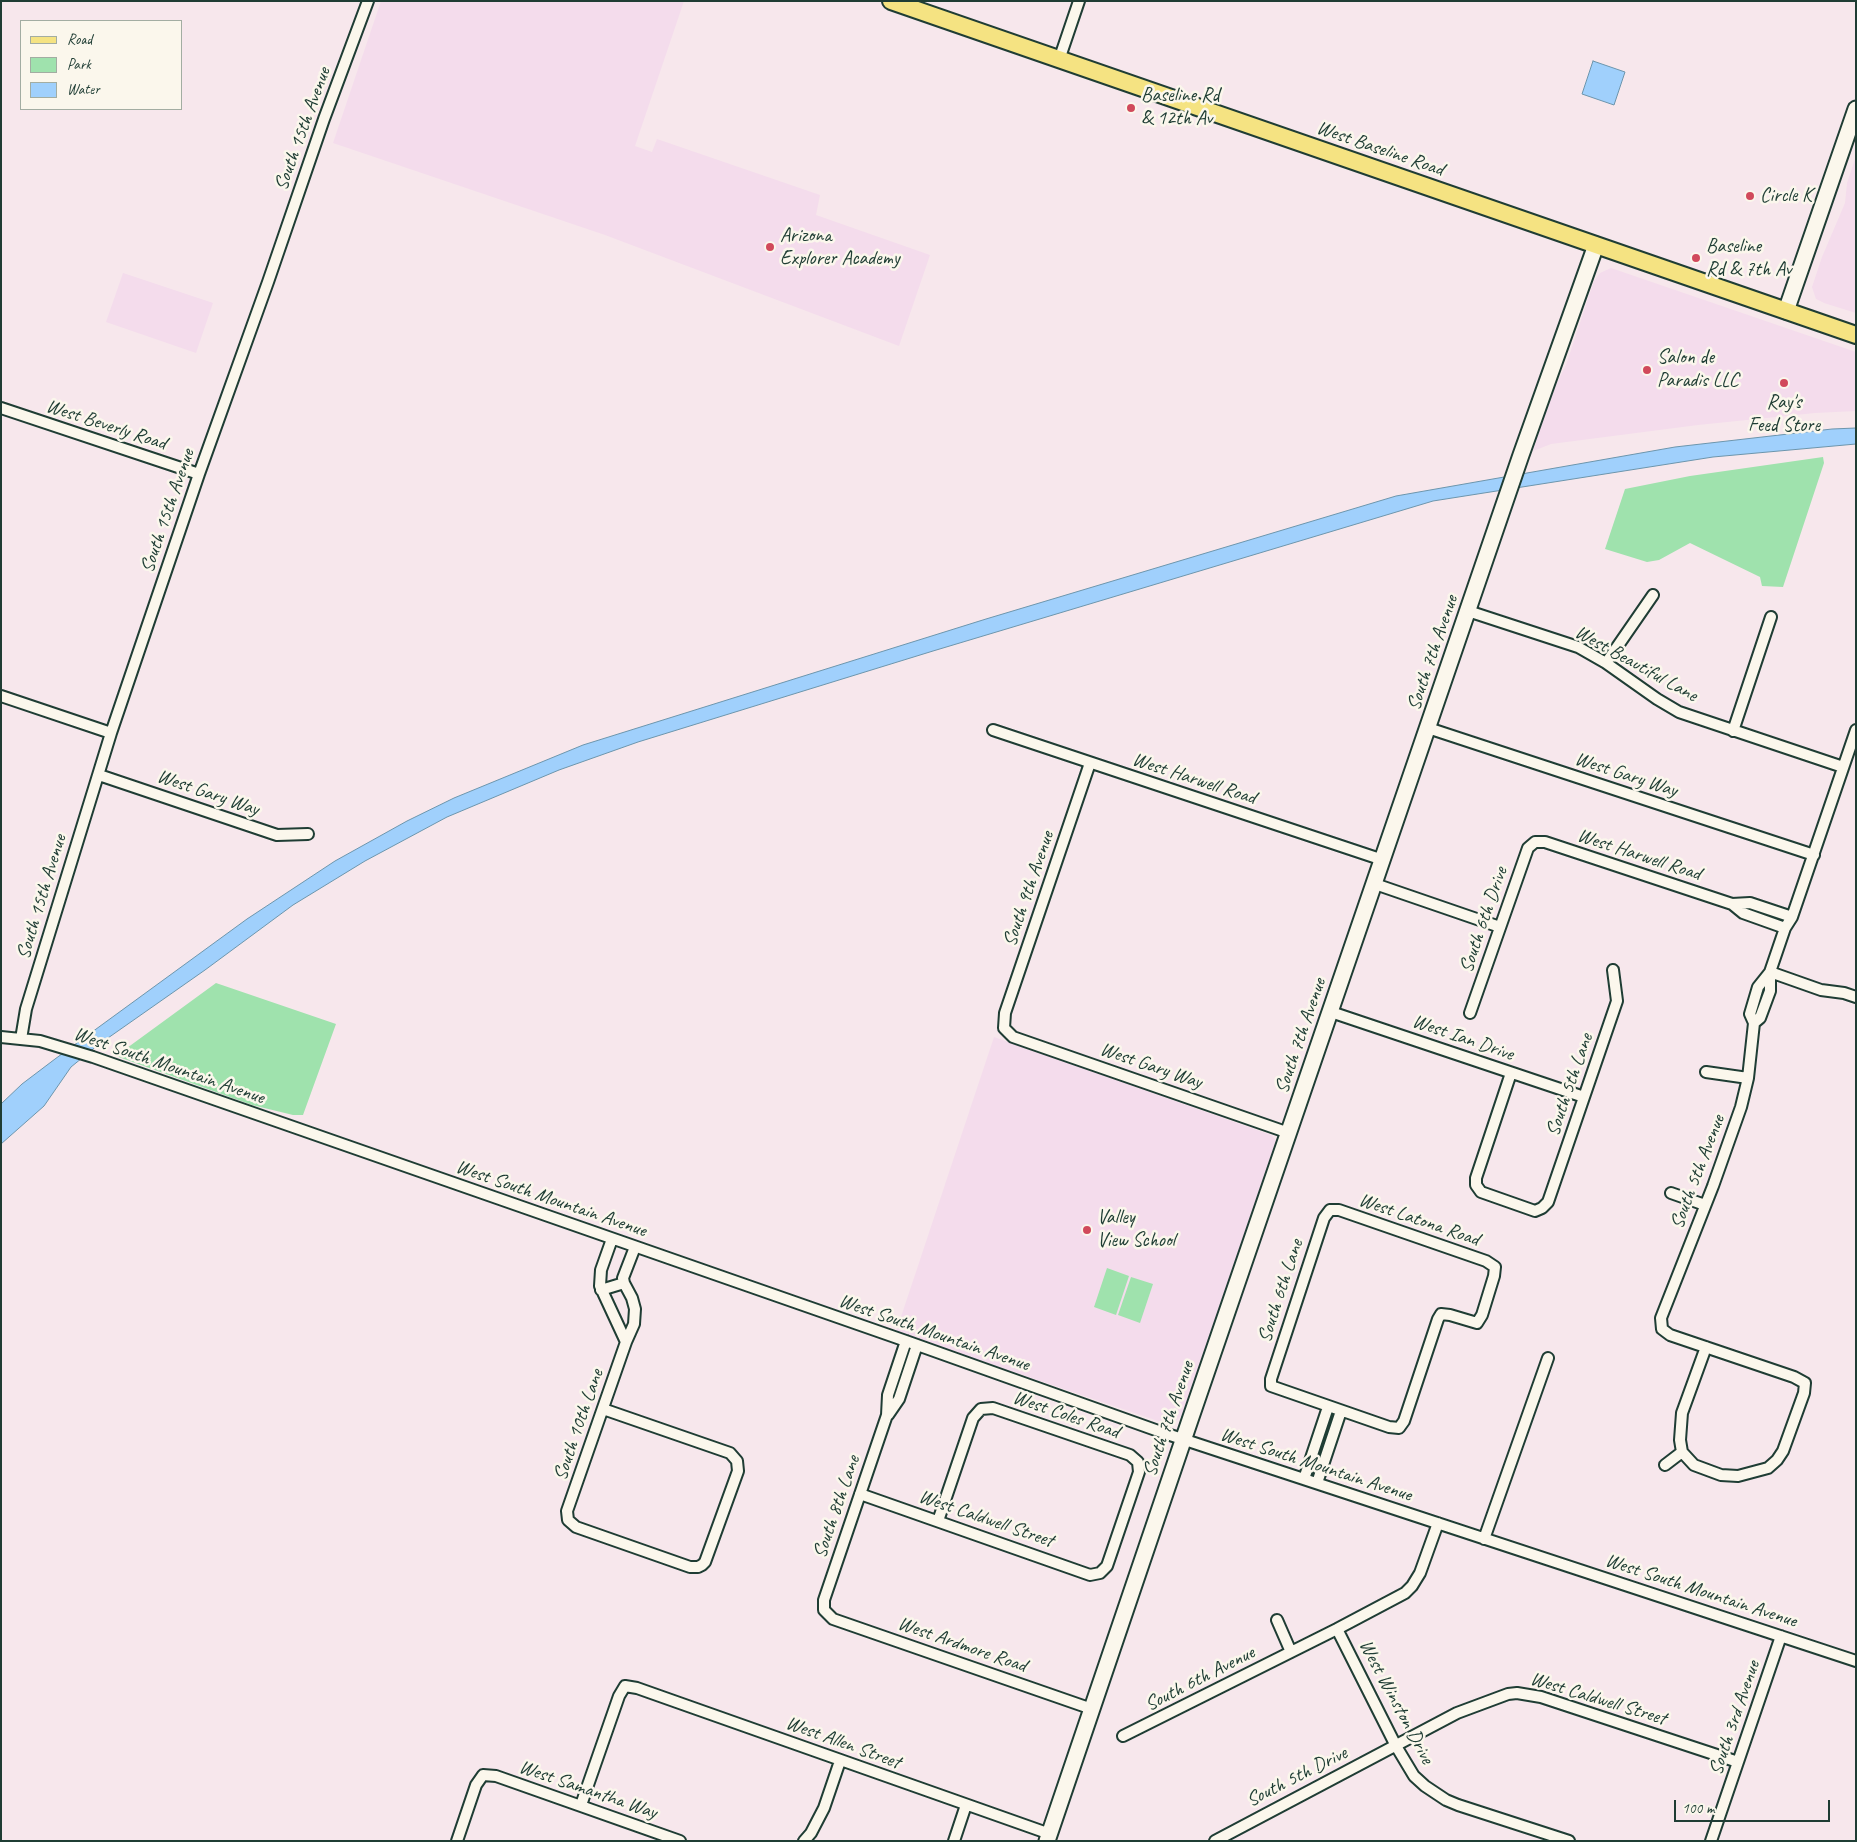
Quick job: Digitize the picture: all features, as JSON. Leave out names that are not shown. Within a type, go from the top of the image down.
[{"type":"main road","name":"West Baseline Road","points":[[891,1],[1856,335]]},
{"type":"street","name":"South 15th Avenue","points":[[22,1039],[26,1009],[111,733],[199,474],[324,119],[368,1]]},
{"type":"street","points":[[1059,60],[1079,1]]},
{"type":"street","points":[[1786,311],[1856,109]]},
{"type":"street","name":"South 7th Avenue","points":[[1048,1837],[1509,492],[1596,245]]},
{"type":"street","name":"West Beverly Road","points":[[1,408],[199,474]]},
{"type":"street","points":[[1606,663],[1653,595]]},
{"type":"street","name":"West Beautiful Lane","points":[[1468,612],[1578,647],[1606,663],[1679,712],[1843,767]]},
{"type":"street","points":[[1733,731],[1771,617]]},
{"type":"street","points":[[1,696],[111,733]]},
{"type":"street","name":"West Gary Way","points":[[1428,728],[1814,855]]},
{"type":"street","name":"West Harwell Road","points":[[993,730],[1383,860]]},
{"type":"street","name":"South 5th Avenue","points":[[1754,1023],[1760,1018],[1770,991],[1770,972],[1785,928],[1792,917],[1856,730]]},
{"type":"street","name":"South 9th Avenue","points":[[1004,1028],[1005,1013],[1090,763]]},
{"type":"street","name":"West Gary Way","points":[[99,775],[277,835],[308,834]]},
{"type":"street","name":"West Harwell Road","points":[[1535,842],[1545,842],[1732,904],[1744,913],[1785,928]]},
{"type":"street","name":"South 6th Drive","points":[[1470,1013],[1528,848],[1535,842]]},
{"type":"street","points":[[1375,884],[1500,927]]},
{"type":"street","name":"West Harwell Road","points":[[1732,904],[1750,903],[1792,917]]},
{"type":"street","points":[[1758,919],[1762,907]]},
{"type":"street","name":"South 5th Lane","points":[[1511,1073],[1476,1178],[1476,1185],[1481,1192],[1535,1211],[1542,1208],[1548,1202],[1617,1001],[1613,970]]},
{"type":"street","points":[[1770,972],[1821,990],[1844,993],[1856,997]]},
{"type":"street","name":"South 5th Avenue","points":[[1706,1347],[1670,1335],[1662,1329],[1661,1318],[1741,1107],[1748,1078],[1754,1023],[1750,1014],[1758,987],[1770,972]]},
{"type":"street","points":[[1753,1002],[1764,1006]]},
{"type":"street","name":"West Ian Drive","points":[[1331,1012],[1584,1097]]},
{"type":"street","name":"West Gary Way","points":[[1004,1028],[1013,1037],[1289,1134]]},
{"type":"street","name":"West South Mountain Avenue","points":[[1,1037],[40,1041],[89,1056],[906,1341],[1183,1440],[1856,1661]]},
{"type":"street","points":[[1706,1072],[1748,1078]]},
{"type":"street","points":[[1671,1193],[1705,1206]]},
{"type":"street","name":"West Latona Road","points":[[1330,1210],[1339,1210],[1486,1261],[1495,1267],[1482,1315],[1477,1323],[1441,1314],[1438,1319],[1404,1421],[1399,1428],[1389,1427],[1340,1411]]},
{"type":"street","name":"South 6th Lane","points":[[1328,1407],[1271,1386],[1271,1379],[1324,1218],[1330,1210]]},
{"type":"street","points":[[612,1239],[599,1278],[601,1290],[626,1342]]},
{"type":"street","points":[[601,1290],[624,1284],[623,1278],[635,1247]]},
{"type":"street","name":"South 10th Lane","points":[[603,1409],[730,1453],[738,1461],[738,1471],[705,1562],[698,1567],[690,1567],[576,1527],[568,1520],[567,1511],[626,1342],[636,1318],[632,1298],[624,1284]]},
{"type":"street","name":"South 8th Lane","points":[[824,1610],[824,1600],[887,1415],[888,1395],[906,1341]]},
{"type":"street","name":"South 8th Lane","points":[[887,1415],[899,1399],[917,1345]]},
{"type":"street","points":[[1706,1347],[1794,1377],[1805,1383],[1804,1393],[1784,1451],[1768,1468],[1738,1476],[1721,1475],[1694,1466],[1682,1452],[1680,1440],[1682,1413],[1706,1347]]},
{"type":"street","points":[[1484,1539],[1548,1358]]},
{"type":"street","points":[[892,1385],[903,1388]]},
{"type":"street","points":[[1304,1479],[1328,1407],[1340,1411],[1317,1483]]},
{"type":"street","name":"West Coles Road","points":[[938,1521],[973,1418],[981,1409],[993,1408],[1130,1455],[1138,1462],[1139,1472],[1107,1566],[1100,1573]]},
{"type":"street","points":[[1318,1435],[1331,1439]]},
{"type":"street","points":[[1665,1466],[1682,1452]]},
{"type":"street","name":"West Caldwell Street","points":[[860,1494],[1090,1575],[1100,1573]]},
{"type":"street","name":"South 6th Avenue","points":[[1123,1736],[1337,1629],[1409,1589],[1420,1573],[1438,1523]]},
{"type":"street","name":"West Ardmore Road","points":[[824,1610],[833,1619],[1092,1709]]},
{"type":"street","points":[[1277,1620],[1291,1652]]},
{"type":"street","name":"West Winston Drive","points":[[1337,1629],[1396,1746],[1414,1776],[1446,1800],[1569,1841]]},
{"type":"street","name":"South 3rd Avenue","points":[[1711,1841],[1781,1636]]},
{"type":"street","name":"West Allen Street","points":[[581,1805],[619,1696],[625,1686],[637,1688],[840,1760],[966,1805],[1048,1837]]},
{"type":"street","name":"West Caldwell Street","points":[[1396,1746],[1457,1713],[1517,1692],[1540,1697],[1738,1762]]},
{"type":"street","name":"South 5th Drive","points":[[1214,1841],[1233,1836],[1396,1746]]},
{"type":"street","points":[[804,1841],[811,1834],[824,1808],[840,1760]]},
{"type":"street","name":"West Samantha Way","points":[[457,1841],[476,1785],[483,1775],[496,1776],[680,1841]]},
{"type":"street","points":[[954,1841],[966,1805]]},
{"type":"shaded area","points":[[381,1],[684,1],[635,146],[652,152],[657,139],[820,195],[816,215],[930,255],[899,346],[605,235],[333,143]]},
{"type":"shaded area","points":[[1856,156],[1856,313],[1816,299],[1812,287],[1822,257],[1845,203],[1847,183]]},
{"type":"shaded area","points":[[1611,268],[1856,352],[1856,411],[1815,413],[1698,425],[1551,444],[1533,451],[1548,401],[1566,365],[1594,281],[1600,273]]},
{"type":"shaded area","points":[[123,273],[213,303],[196,353],[106,322]]},
{"type":"shaded area","name":"Valley View School","points":[[994,1037],[1271,1135],[1276,1140],[1184,1413],[1177,1420],[1167,1424],[896,1332]]},
{"type":"green space","points":[[1823,457],[1824,463],[1783,587],[1762,586],[1760,577],[1690,543],[1659,560],[1647,562],[1605,549],[1625,489],[1690,476]]},
{"type":"green space","points":[[216,983],[336,1024],[303,1115],[293,1115],[252,1105],[116,1056]]},
{"type":"green space","points":[[1107,1268],[1129,1276],[1116,1315],[1094,1307]]},
{"type":"green space","points":[[1131,1277],[1153,1284],[1140,1323],[1118,1315]]},
{"type":"water","points":[[1593,61],[1625,72],[1614,105],[1582,94]]},
{"type":"water","points":[[1856,428],[1856,444],[1713,457],[1433,501],[933,651],[638,742],[559,770],[447,817],[365,861],[293,905],[98,1045],[71,1067],[44,1106],[1,1144],[1,1104],[22,1084],[247,919],[335,861],[407,821],[454,798],[583,745],[986,619],[1396,496],[1675,447],[1832,429]]},
{"type":"place","name":"Baseline Rd & 12th Av","points":[[1131,108]]},
{"type":"place","name":"Circle K","points":[[1750,196]]},
{"type":"place","name":"Arizona Explorer Academy","points":[[770,247]]},
{"type":"place","name":"Baseline Rd & 7th Av","points":[[1696,258]]},
{"type":"place","name":"Salon de Paradis LLC","points":[[1647,370]]},
{"type":"place","name":"Ray's Feed Store","points":[[1784,383]]},
{"type":"place","name":"Valley View School","points":[[1087,1230]]}]
